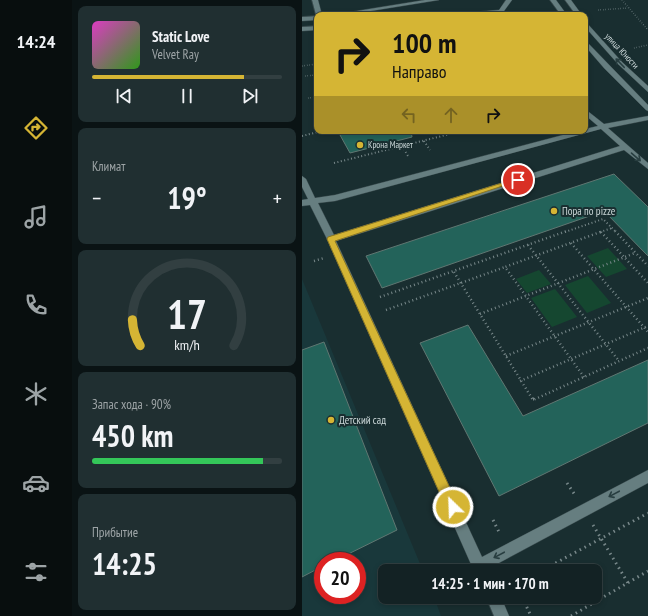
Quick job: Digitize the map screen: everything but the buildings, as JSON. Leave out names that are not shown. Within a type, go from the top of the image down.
[{"type":"street","points":[[316,0],[318,12]]},
{"type":"street","points":[[355,12],[436,0]]},
{"type":"street","points":[[502,12],[509,0]]},
{"type":"street","points":[[553,0],[562,12]]},
{"type":"street","points":[[568,0],[577,12]]},
{"type":"street","points":[[302,19],[314,18]]},
{"type":"street","name":"улица Юности","points":[[588,27],[620,64],[648,90]]},
{"type":"street","points":[[302,29],[314,28]]},
{"type":"street","name":"улица Юности","points":[[588,46],[606,67],[648,109]]},
{"type":"street","points":[[588,114],[648,167]]},
{"type":"street","points":[[588,131],[648,118]]},
{"type":"street","points":[[302,203],[314,203],[575,134]]},
{"type":"street","points":[[331,239],[624,147]]},
{"type":"street","points":[[302,179],[331,239],[478,564]]},
{"type":"street","points":[[487,564],[648,476]]},
{"type":"street","points":[[496,604],[502,616]]},
{"type":"path","points":[[622,0],[648,30]]},
{"type":"path","points":[[598,10],[629,8]]},
{"type":"path","points":[[634,48],[648,45]]},
{"type":"path","points":[[302,66],[314,64]]},
{"type":"path","points":[[305,76],[314,75]]},
{"type":"path","points":[[308,98],[314,97]]},
{"type":"path","points":[[302,136],[314,133]]},
{"type":"path","points":[[334,163],[449,134]]},
{"type":"path","points":[[424,140],[430,150]]},
{"type":"path","points":[[402,146],[408,156]]},
{"type":"path","points":[[380,297],[603,219],[648,266]]},
{"type":"path","points":[[386,310],[612,228]]},
{"type":"path","points":[[601,232],[648,283]]},
{"type":"path","points":[[571,243],[648,332]]},
{"type":"path","points":[[528,245],[619,361]]},
{"type":"path","points":[[480,314],[635,253]]},
{"type":"path","points":[[505,267],[584,377]]},
{"type":"path","points":[[454,271],[533,400],[648,348]]},
{"type":"path","points":[[506,356],[648,298]]},
{"type":"path","points":[[520,381],[648,326]]},
{"type":"path","points":[[567,483],[628,583]]},
{"type":"path","points":[[554,564],[648,513]]},
{"type":"path","points":[[570,616],[648,571]]},
{"type":"path","points":[[525,604],[531,616]]},
{"type":"shaded area","name":"Детский сад","points":[[302,279],[420,564],[378,564],[378,604],[437,604],[441,616],[302,616]]},
{"type":"green space","points":[[608,248],[627,269],[606,277],[587,256]]},
{"type":"green space","points":[[539,270],[551,284],[527,293],[516,279]]},
{"type":"green space","points":[[588,276],[611,303],[587,313],[565,285]]},
{"type":"green space","points":[[555,289],[577,317],[552,327],[531,298]]},
{"type":"place","name":"Крона Маркет","points":[[360,145]]},
{"type":"place","name":"Пора по pizze","points":[[554,211]]},
{"type":"place","name":"Детский сад","points":[[331,420]]},
{"type":"route","points":[[453,507],[331,239],[518,180]]}]
